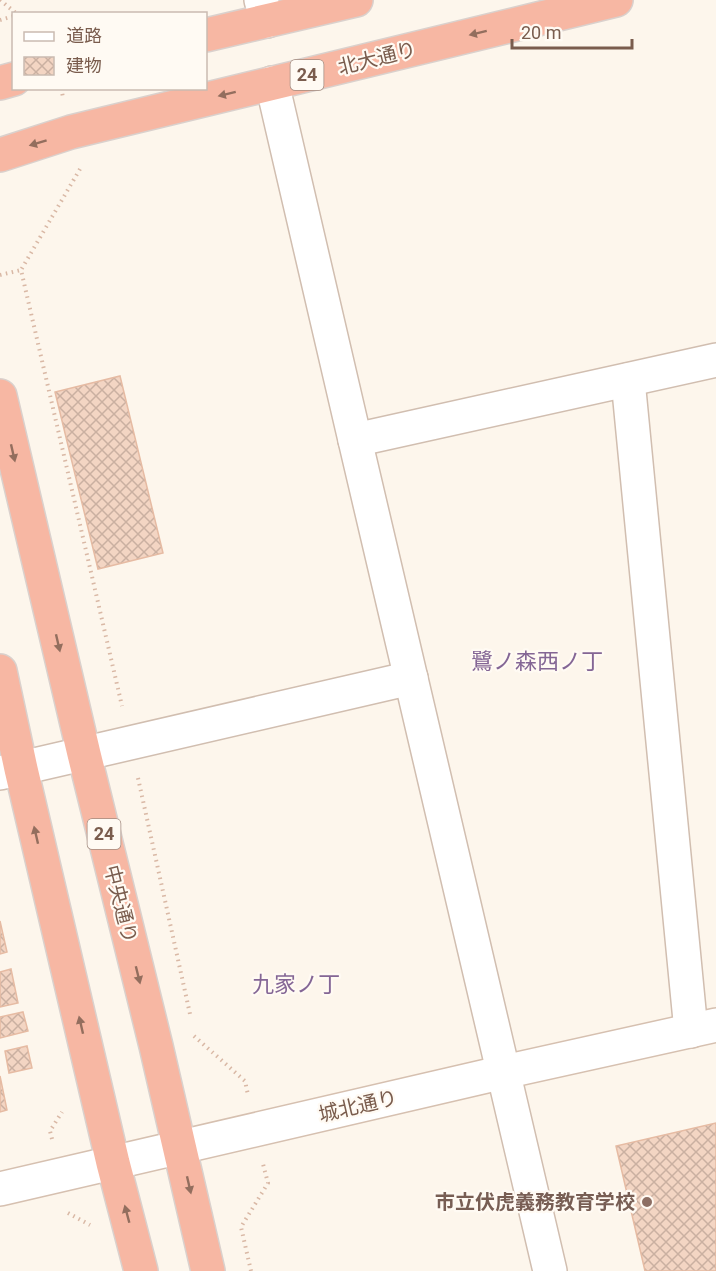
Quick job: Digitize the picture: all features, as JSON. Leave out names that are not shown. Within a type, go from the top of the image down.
[{"type":"highway","points":[[207,35],[264,10],[357,0]]},
{"type":"highway","name":"北大通り","points":[[0,155],[71,132],[616,0]]},
{"type":"highway","name":"中央通り","points":[[0,396],[208,1271]]},
{"type":"highway","points":[[0,671],[10,771],[141,1271]]},
{"type":"street","points":[[272,83],[550,1271]]},
{"type":"street","points":[[355,441],[716,360]]},
{"type":"street","points":[[628,380],[704,1028]]},
{"type":"street","points":[[10,771],[411,678]]},
{"type":"street","name":"城北通り","points":[[0,1189],[704,1028]]},
{"type":"path","points":[[0,0],[12,12]]},
{"type":"path","points":[[0,275],[21,270]]},
{"type":"building","points":[[120,376],[163,553],[98,569],[55,392]]},
{"type":"building","points":[[0,921],[7,952],[0,954]]},
{"type":"building","points":[[11,969],[18,1003],[0,1007],[0,972]]},
{"type":"building","points":[[23,1012],[28,1031],[0,1038],[0,1017]]},
{"type":"building","points":[[27,1046],[32,1068],[9,1073],[5,1051]]},
{"type":"building","points":[[0,1076],[7,1110],[0,1112]]},
{"type":"building","points":[[716,1123],[716,1271],[645,1271],[616,1146]]},
{"type":"place","name":"市立伏虎義務教育学校","points":[[647,1202]]},
{"type":"district","name":"鷺ノ森西ノ丁","points":[[537,661]]},
{"type":"district","name":"九家ノ丁","points":[[296,984]]}]
